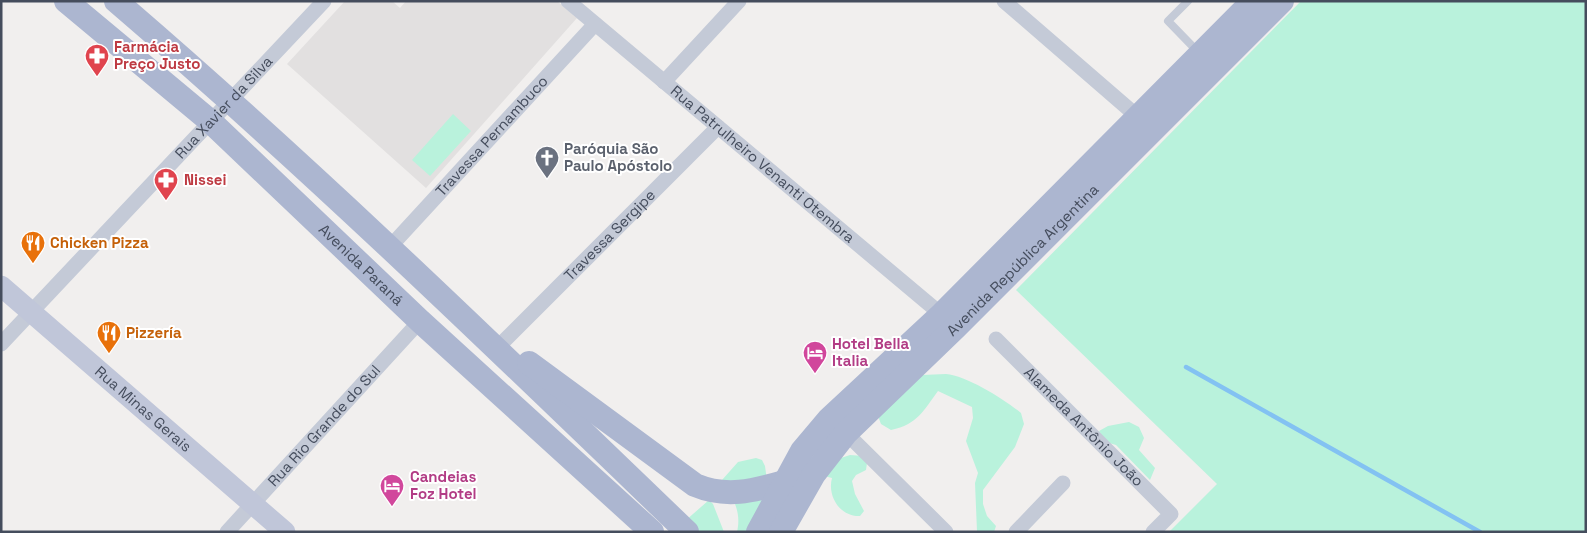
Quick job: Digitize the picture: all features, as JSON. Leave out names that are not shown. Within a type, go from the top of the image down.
[{"type":"main road","name":"Avenida Paraná","points":[[66,1],[210,121],[420,321],[652,532]]},
{"type":"main road","name":"Avenida Paraná","points":[[116,1],[231,100],[469,322],[687,532]]},
{"type":"main road","name":"Avenida República Argentina","points":[[764,528],[814,474],[846,433],[949,320],[1138,117],[1253,1]]},
{"type":"main road","name":"Avenida República Argentina","points":[[764,528],[784,482],[802,451],[830,420],[949,320],[1282,1]]},
{"type":"main road","name":"Rua Minas Gerais","points":[[1,286],[285,532]]},
{"type":"main road","points":[[469,322],[503,342],[694,485],[711,492],[732,494],[753,491],[784,482]]},
{"type":"main road","points":[[616,498],[638,532]]},
{"type":"street","name":"Rua Xavier da Silva","points":[[1,344],[324,1]]},
{"type":"street","name":"Rua Patrulheiro Venanti Otembra","points":[[568,1],[949,320]]},
{"type":"street","points":[[664,82],[739,1]]},
{"type":"street","points":[[1004,1],[1138,117]]},
{"type":"street","name":"Travessa Pernambuco","points":[[389,248],[595,24]]},
{"type":"street","name":"Travessa Sergipe","points":[[503,342],[718,127]]},
{"type":"street","name":"Rua Rio Grande do Sul","points":[[227,532],[420,321]]},
{"type":"street","name":"Alameda Antônio João","points":[[996,339],[1171,514],[1153,532]]},
{"type":"street","points":[[846,433],[946,532]]},
{"type":"street","points":[[1016,532],[1063,483]]},
{"type":"lane","points":[[1188,1],[1168,21],[1200,54]]},
{"type":"shaded area","points":[[345,1],[392,1],[400,8],[406,1],[557,1],[577,18],[426,188],[287,64]]},
{"type":"green space","points":[[1301,1],[1586,1],[1586,532],[1169,532],[1217,484],[1016,290]]},
{"type":"green space","points":[[453,114],[471,131],[430,176],[412,160]]},
{"type":"green space","points":[[946,374],[974,384],[1005,401],[1021,413],[1024,424],[1015,447],[983,490],[983,504],[987,516],[996,526],[994,532],[977,531],[975,483],[978,473],[966,441],[973,418],[972,407],[938,391],[919,416],[908,424],[891,430],[881,424],[876,411],[922,375]]},
{"type":"green space","points":[[1129,422],[1139,427],[1144,438],[1139,450],[1155,468],[1150,480],[1116,445],[1106,442],[1099,431],[1108,426]]},
{"type":"green space","points":[[850,455],[863,456],[867,463],[866,470],[856,475],[852,481],[855,494],[864,511],[860,516],[846,513],[841,509],[831,492],[832,478],[824,476],[838,459]]},
{"type":"green space","points":[[756,458],[762,460],[765,466],[769,495],[757,519],[746,532],[737,532],[737,511],[722,480],[738,462]]},
{"type":"green space","points":[[709,500],[713,504],[724,532],[691,532],[685,521]]},
{"type":"waterway","points":[[1186,367],[1480,532]]},
{"type":"place","name":"Farmácia Preço Justo","points":[[97,77]]},
{"type":"place","name":"Paróquia São Paulo Apóstolo","points":[[547,179]]},
{"type":"place","name":"Nissei","points":[[166,201]]},
{"type":"place","name":"Chicken Pizza","points":[[33,264]]},
{"type":"place","name":"Pizzería","points":[[109,354]]},
{"type":"place","name":"Hotel Bella Italia","points":[[815,374]]},
{"type":"place","name":"Candeias Foz Hotel","points":[[392,507]]}]
